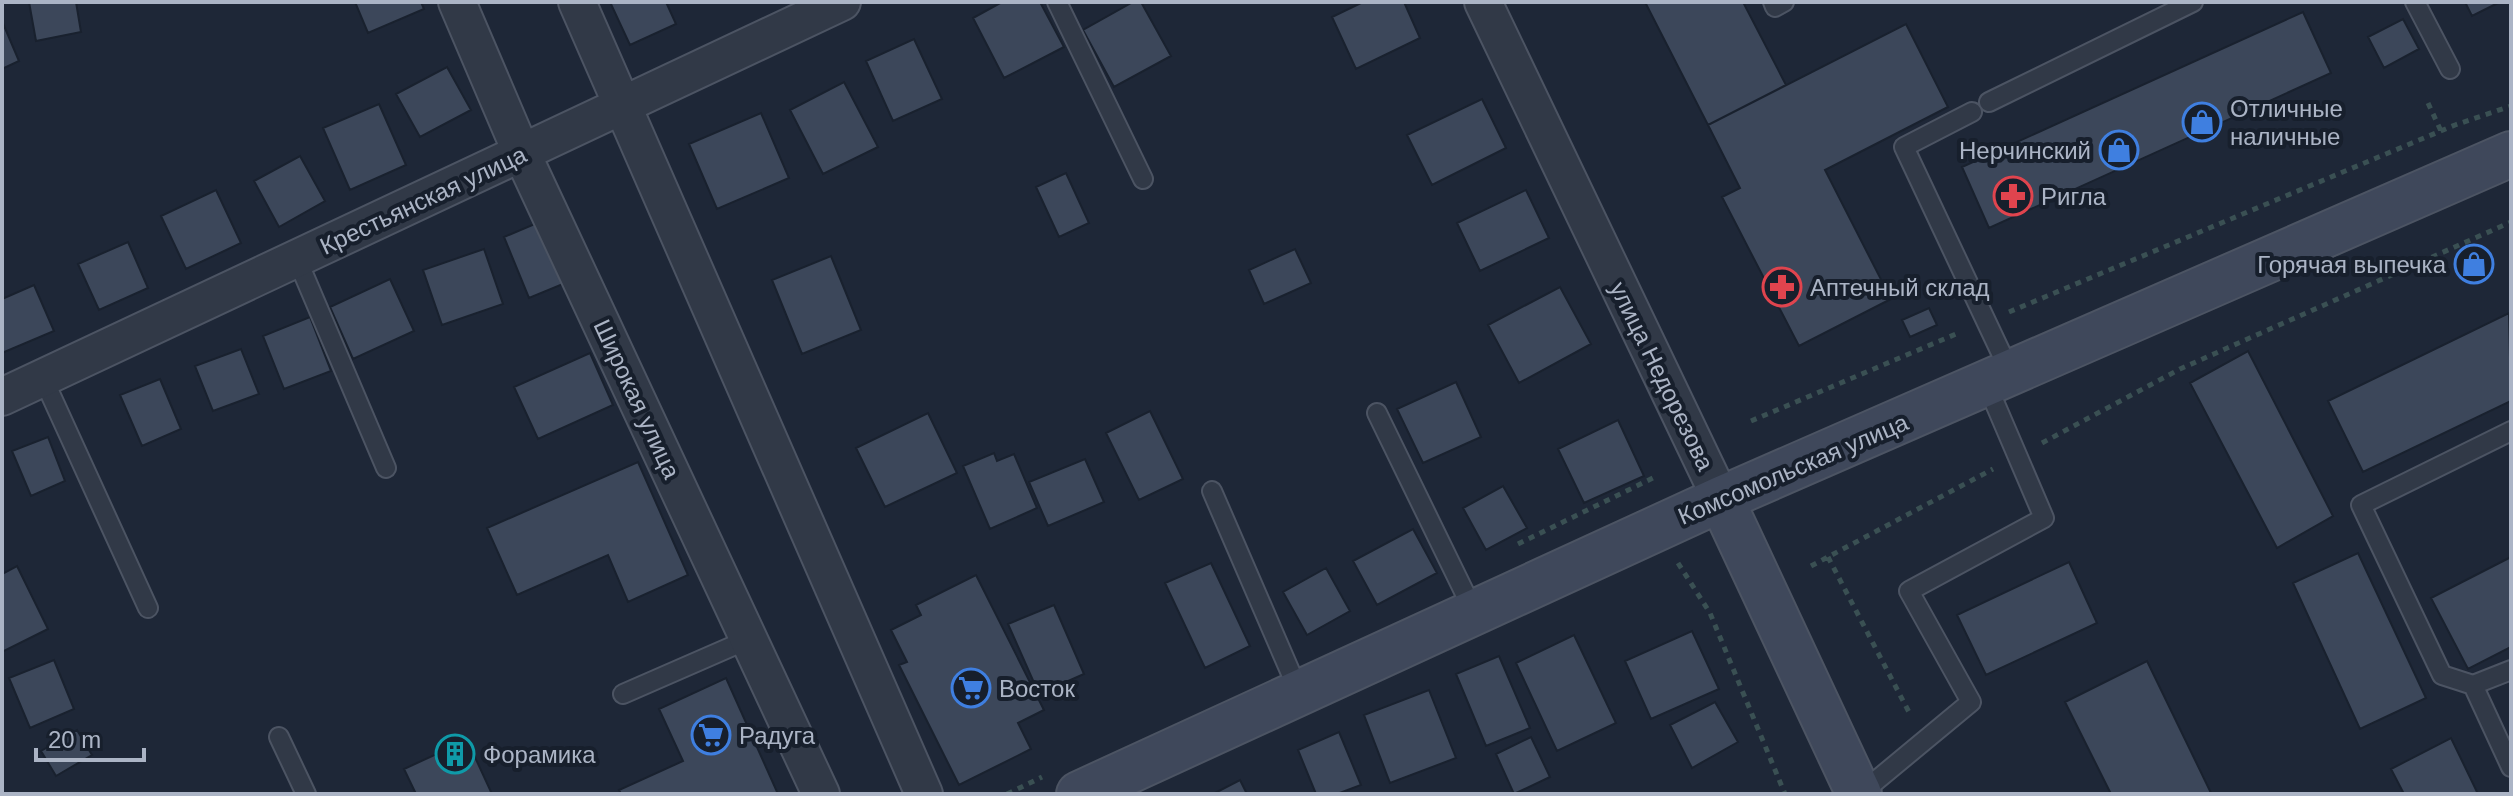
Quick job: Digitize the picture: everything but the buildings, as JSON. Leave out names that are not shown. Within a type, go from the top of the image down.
[{"type":"main road","name":"Комсомольская улица","points":[[1079,794],[1721,499],[2511,154]]},
{"type":"main road","name":"улица Недорезова","points":[[1721,499],[1860,794]]},
{"type":"street","name":"Широкая улица","points":[[457,2],[522,154],[821,794]]},
{"type":"street","points":[[577,2],[924,794]]},
{"type":"street","name":"Крестьянская улица","points":[[2,397],[842,2]]},
{"type":"street","name":"улица Недорезова","points":[[1483,2],[1721,499]]},
{"type":"lane","points":[[1057,2],[1143,179]]},
{"type":"lane","points":[[1773,2],[1775,7],[1784,2]]},
{"type":"lane","points":[[1989,102],[2193,2]]},
{"type":"lane","points":[[2415,2],[2450,69]]},
{"type":"lane","points":[[1860,794],[1971,702],[1909,591],[2044,518],[1999,380],[1904,147],[1972,112]]},
{"type":"lane","points":[[297,259],[386,468]]},
{"type":"lane","points":[[43,378],[148,608]]},
{"type":"lane","points":[[1377,413],[1474,612]]},
{"type":"lane","points":[[2511,431],[2361,505],[2442,675],[2473,685],[2511,670]]},
{"type":"lane","points":[[1212,491],[1299,692]]},
{"type":"lane","points":[[623,694],[749,639]]},
{"type":"lane","points":[[2473,685],[2511,767]]},
{"type":"lane","points":[[279,737],[306,794]]},
{"type":"path","points":[[2428,103],[2441,131]]},
{"type":"path","points":[[2005,314],[2441,131],[2511,106]]},
{"type":"path","points":[[2037,446],[2180,369],[2511,222]]},
{"type":"path","points":[[1751,421],[1956,334]]},
{"type":"path","points":[[1811,566],[2001,465]]},
{"type":"path","points":[[1828,557],[1915,724]]},
{"type":"path","points":[[1710,613],[1785,794]]},
{"type":"place","name":"Отличные наличные","points":[[2202,122]]},
{"type":"place","name":"Нерчинский","points":[[2119,150]]},
{"type":"place","name":"Ригла","points":[[2013,196]]},
{"type":"place","name":"Горячая выпечка","points":[[2474,264]]},
{"type":"place","name":"Аптечный склад","points":[[1782,287]]},
{"type":"place","name":"Восток","points":[[971,688]]},
{"type":"place","name":"Радуга","points":[[711,735]]},
{"type":"place","name":"Форамика","points":[[455,754]]}]
